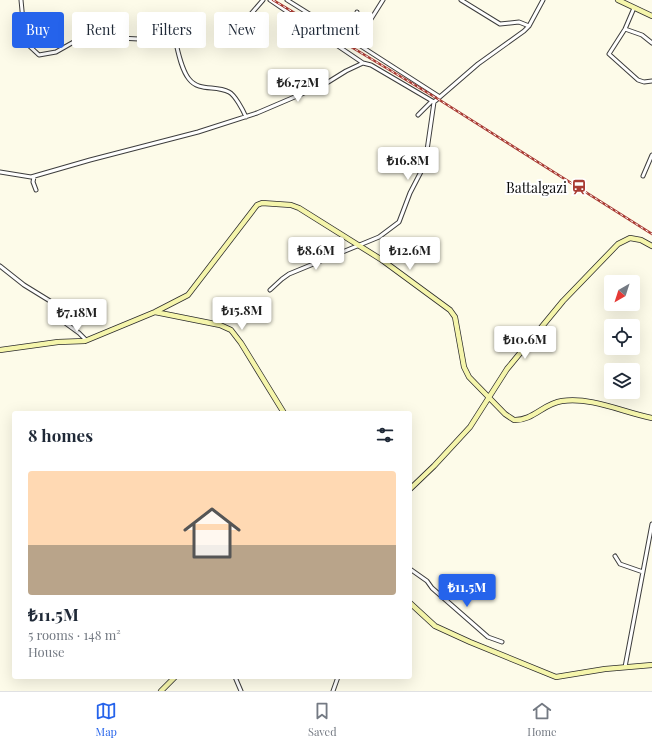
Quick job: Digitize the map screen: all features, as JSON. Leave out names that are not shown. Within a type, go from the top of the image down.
[{"type":"street","points":[[21,0],[25,42],[40,55],[56,52],[86,35],[101,30],[119,38],[139,39],[162,37],[175,39],[180,61],[189,80],[201,88],[215,88],[230,92],[241,106],[246,117]]},
{"type":"street","points":[[253,12],[263,0]]},
{"type":"street","points":[[270,0],[363,63],[371,65],[433,101]]},
{"type":"street","points":[[287,0],[307,12]]},
{"type":"street","points":[[373,16],[383,0]]},
{"type":"street","points":[[461,0],[500,24],[519,22],[529,26]]},
{"type":"street","points":[[418,115],[478,64],[524,31],[529,26],[543,0]]},
{"type":"street","points":[[619,0],[652,16]]},
{"type":"street","points":[[634,8],[625,29],[609,54],[641,82],[652,81]]},
{"type":"street","points":[[625,29],[642,35],[652,43]]},
{"type":"street","points":[[365,48],[440,96]]},
{"type":"street","points":[[0,172],[34,177],[90,160],[198,132],[246,117],[325,84],[346,71],[363,63]]},
{"type":"street","points":[[270,290],[289,274],[379,237],[399,222],[410,193],[425,164],[433,101]]},
{"type":"street","points":[[643,176],[652,155]]},
{"type":"street","points":[[34,177],[33,182],[36,190]]},
{"type":"street","points":[[1,350],[58,342],[86,340],[155,312],[188,295],[257,205],[262,203],[284,205],[299,208],[382,260],[450,310],[455,317],[464,367],[469,378],[490,397],[505,414],[514,420],[526,419],[560,401],[584,401],[602,404],[652,418]]},
{"type":"street","points":[[412,487],[470,427],[507,369],[535,334],[618,244],[630,238],[641,240],[652,246]]},
{"type":"street","points":[[0,266],[24,285],[50,301],[54,305],[57,317],[86,340]]},
{"type":"street","points":[[155,312],[220,325],[231,330],[241,343],[283,411]]},
{"type":"street","points":[[625,667],[652,524]]},
{"type":"street","points":[[615,556],[620,564],[644,572]]},
{"type":"street","points":[[412,570],[427,581],[432,588],[488,637],[502,642]]},
{"type":"street","points":[[412,605],[435,626],[498,654],[556,677],[652,664]]},
{"type":"street","points":[[161,691],[173,679]]},
{"type":"street","points":[[236,679],[241,691]]},
{"type":"street","points":[[333,691],[337,679]]},
{"type":"railway","points":[[273,0],[438,99],[652,234]]},
{"type":"place","name":"Battalgazi","points":[[579,187]]}]
